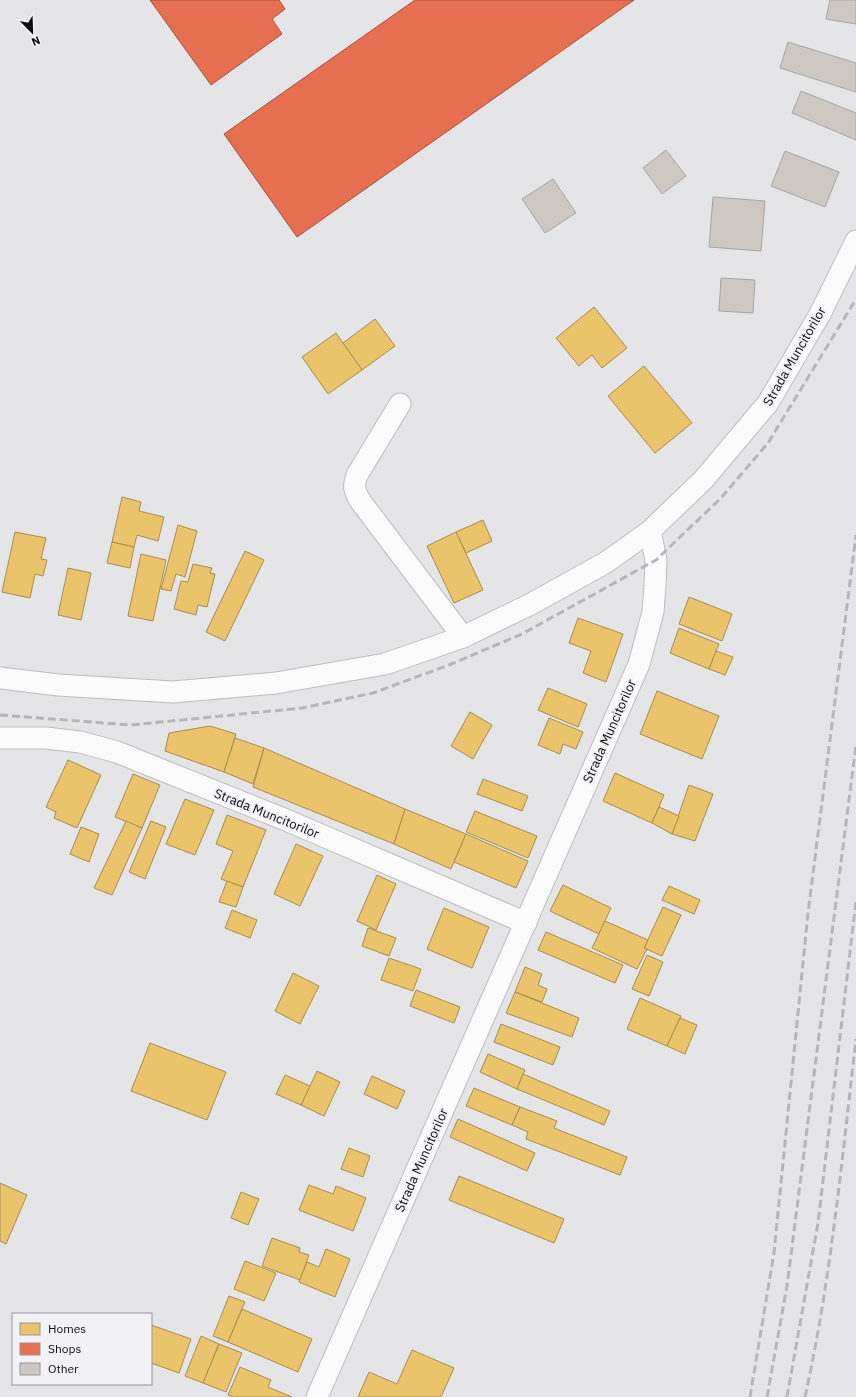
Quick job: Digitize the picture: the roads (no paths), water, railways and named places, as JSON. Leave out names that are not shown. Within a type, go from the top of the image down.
[{"type":"street","name":"Strada Muncitorilor","points":[[0,678],[58,685],[173,692],[276,683],[385,664],[463,637],[531,604],[606,563],[650,531],[704,479],[768,403],[820,314],[856,241]]},
{"type":"street","points":[[400,404],[357,475],[354,485],[356,494],[463,637]]},
{"type":"street","name":"Strada Muncitorilor","points":[[317,1397],[639,664],[653,612],[656,560],[650,531]]},
{"type":"street","name":"Strada Muncitorilor","points":[[0,738],[46,738],[73,741],[117,752],[286,820],[526,923]]},
{"type":"railway","points":[[0,715],[131,725],[302,708],[373,693],[449,665],[522,634],[656,560],[721,498],[768,443],[856,299]]},
{"type":"railway","points":[[750,1397],[774,1253],[808,913],[856,535]]},
{"type":"railway","points":[[767,1397],[787,1286],[856,745]]},
{"type":"railway","points":[[787,1397],[818,1223],[856,901]]},
{"type":"railway","points":[[805,1397],[829,1264],[856,1039]]}]
